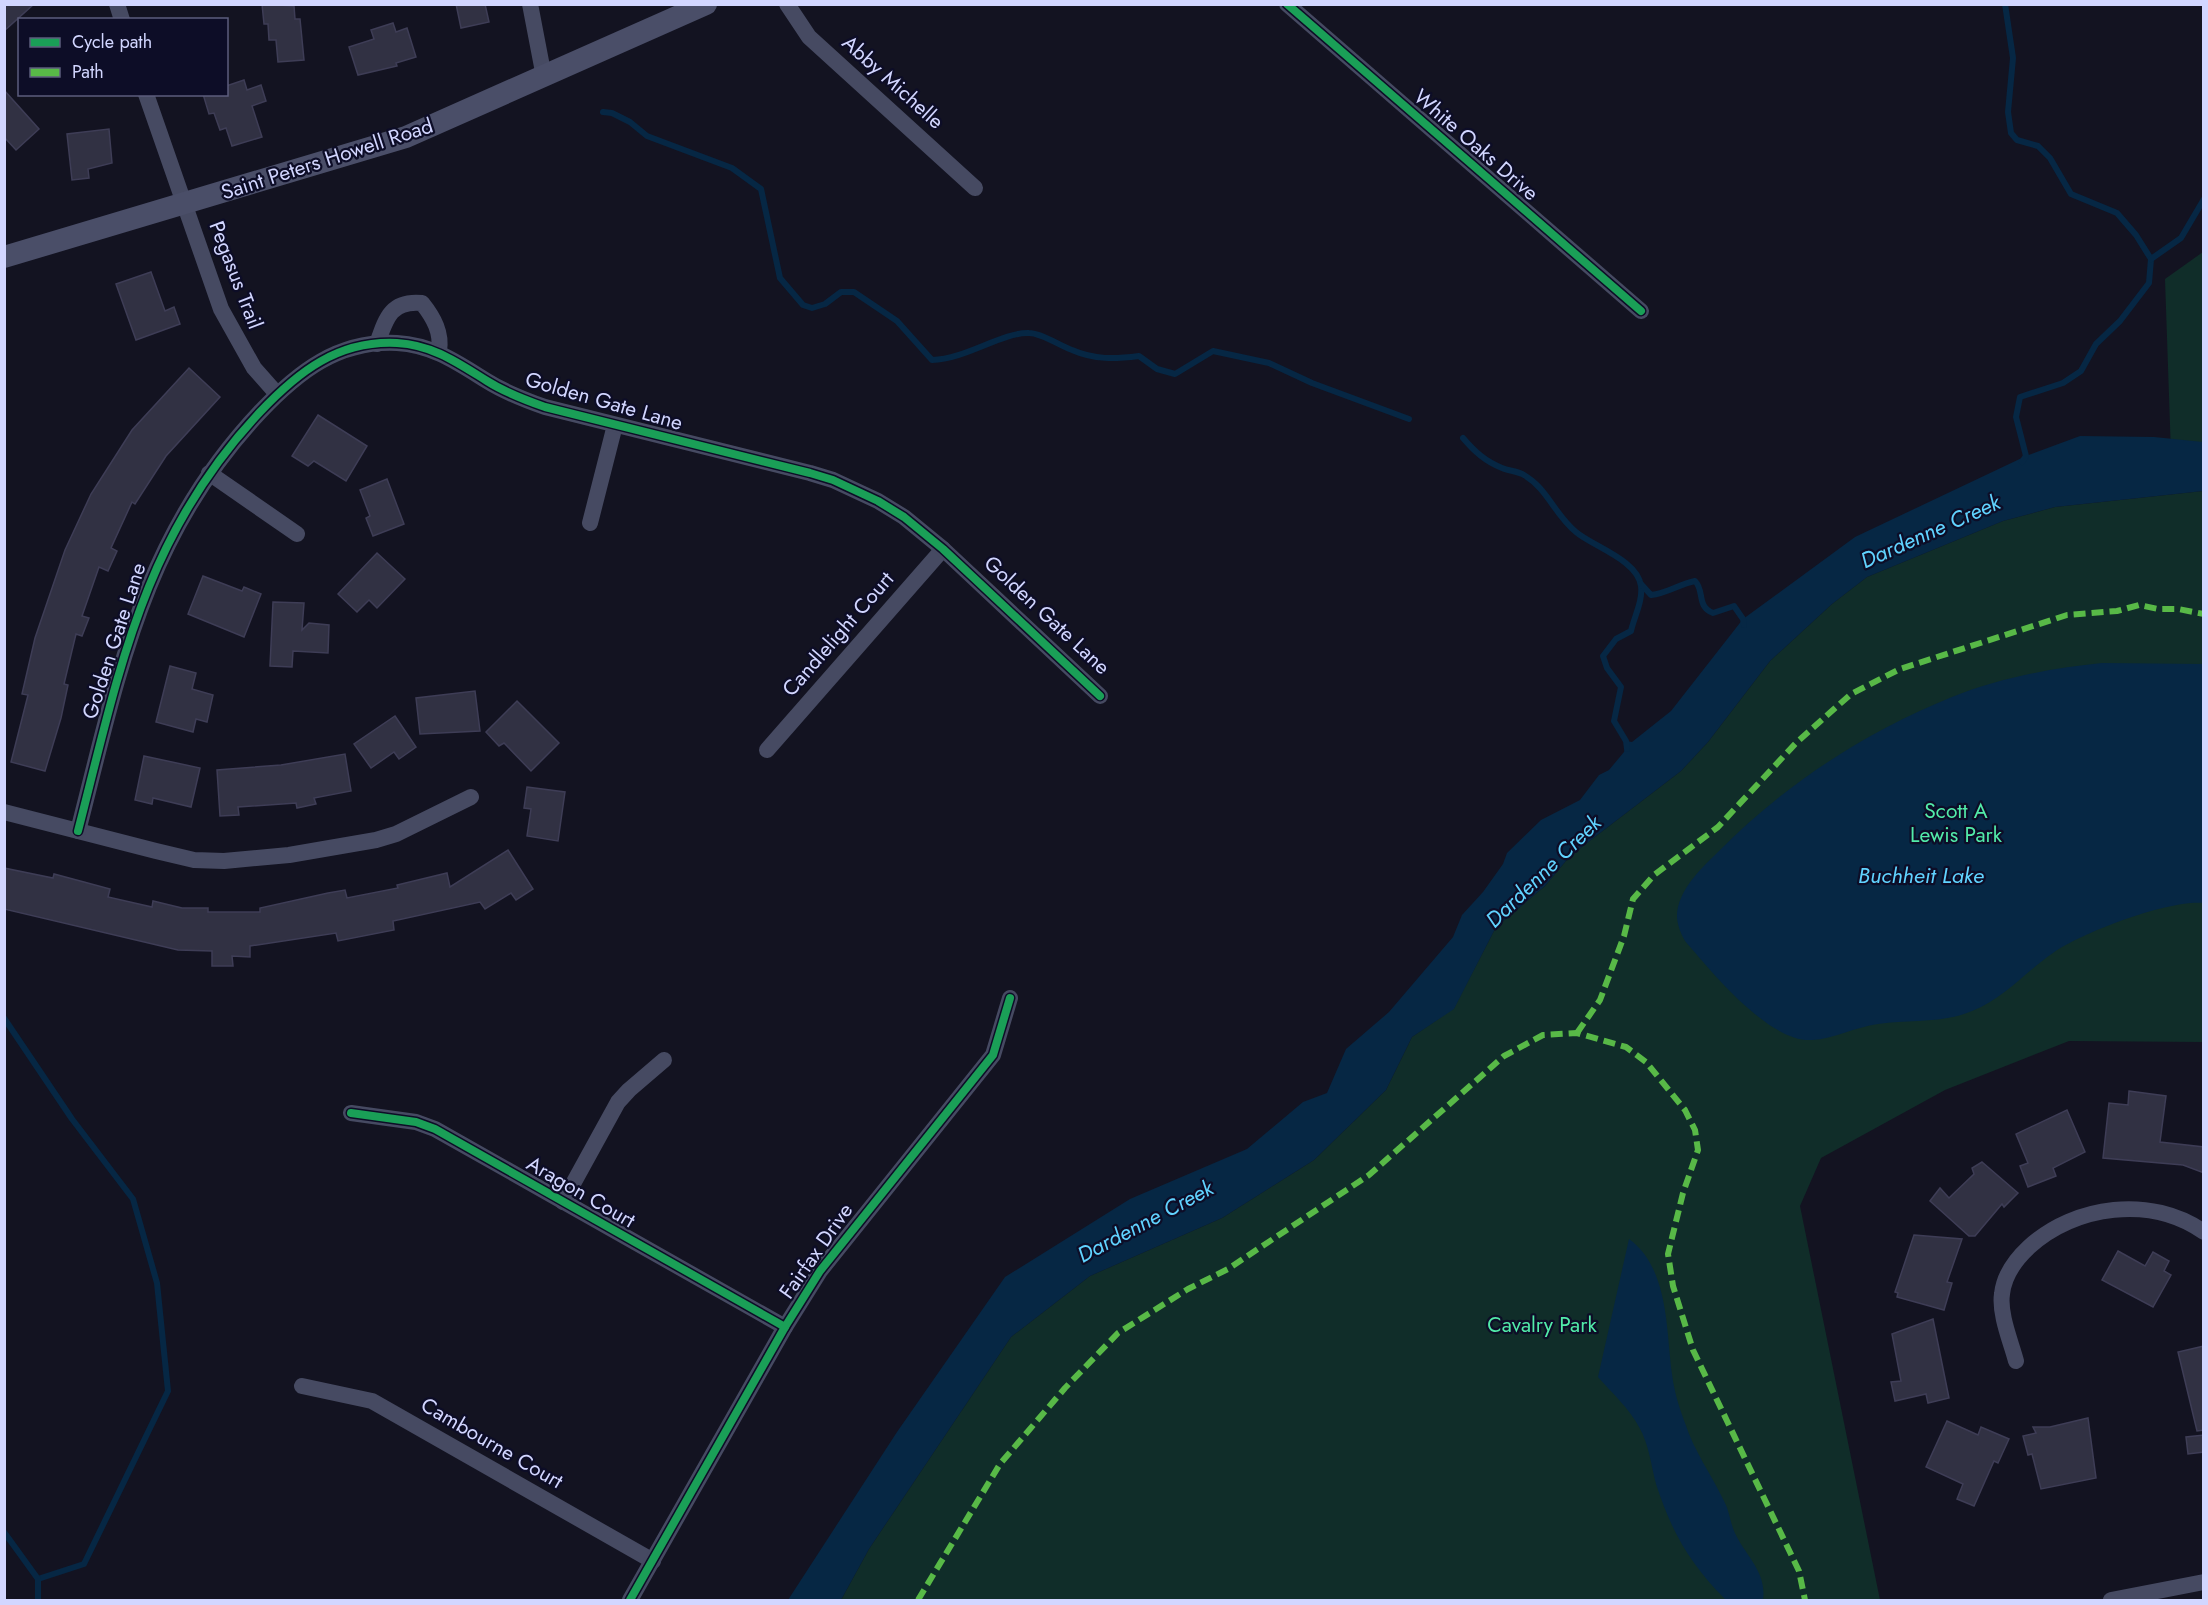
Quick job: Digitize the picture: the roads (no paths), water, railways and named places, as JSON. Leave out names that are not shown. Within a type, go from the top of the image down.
[{"type":"main road","name":"Saint Peters Howell Road","points":[[4,257],[380,147],[441,123],[706,4]]},
{"type":"street","points":[[530,4],[544,77]]},
{"type":"street","name":"Abby Michelle","points":[[787,4],[809,37],[975,188]]},
{"type":"street","name":"White Oaks Drive","points":[[1287,4],[1641,311]]},
{"type":"street","name":"Pegasus Trail","points":[[147,96],[221,309],[254,368],[277,394]]},
{"type":"street","points":[[377,344],[385,321],[393,310],[406,302],[422,303],[441,340],[439,351]]},
{"type":"street","name":"Golden Gate Lane","points":[[78,831],[117,680],[148,584],[182,515],[209,473],[277,394],[304,371],[326,357],[377,344],[398,343],[439,351],[522,399],[833,480],[904,517],[943,549],[1100,696]]},
{"type":"street","points":[[590,523],[615,425]]},
{"type":"street","points":[[209,473],[297,534]]},
{"type":"street","name":"Candlelight Court","points":[[767,750],[943,549]]},
{"type":"street","points":[[4,812],[194,860],[256,860],[376,840],[396,834],[471,796]]},
{"type":"street","name":"Fairfax Drive","points":[[630,1600],[785,1327],[833,1251],[993,1055],[1010,998]]},
{"type":"street","points":[[563,1202],[618,1102],[664,1060]]},
{"type":"street","name":"Aragon Court","points":[[351,1113],[416,1122],[435,1129],[785,1327]]},
{"type":"street","points":[[2016,1361],[2001,1296],[2006,1276],[2020,1255],[2040,1237],[2093,1212],[2124,1209],[2155,1211],[2190,1222],[2204,1232]]},
{"type":"street","name":"Cambourne Court","points":[[302,1386],[372,1401],[653,1561]]},
{"type":"street","points":[[2111,1600],[2204,1582]]},
{"type":"water","name":"Dardenne Creek","points":[[2080,436],[2154,437],[2203,442],[2203,491],[2055,507],[2003,521],[1867,577],[1832,604],[1770,661],[1708,742],[1681,771],[1570,856],[1545,886],[1496,927],[1454,1009],[1412,1037],[1386,1090],[1314,1160],[1222,1218],[1090,1276],[1011,1337],[869,1549],[841,1600],[788,1600],[897,1432],[1005,1277],[1130,1199],[1247,1149],[1303,1102],[1327,1093],[1346,1049],[1389,1012],[1453,937],[1462,915],[1483,892],[1503,864],[1507,853],[1541,820],[1580,800],[1599,775],[1609,770],[1624,752],[1626,741],[1632,742],[1671,711],[1743,619],[1855,537],[2026,456]]},
{"type":"water","name":"Buchheit Lake","points":[[2102,663],[2203,664],[2203,903],[2188,903],[2148,912],[2084,936],[2043,960],[1995,999],[1961,1015],[1938,1020],[1878,1024],[1828,1038],[1812,1040],[1795,1038],[1760,1018],[1725,986],[1685,941],[1678,924],[1677,911],[1694,877],[1770,804],[1827,762],[1888,727],[1970,690],[2026,675]]},
{"type":"water","points":[[1629,1239],[1642,1251],[1659,1283],[1675,1393],[1693,1443],[1726,1504],[1734,1531],[1762,1580],[1763,1600],[1726,1600],[1702,1574],[1676,1533],[1662,1502],[1647,1447],[1635,1420],[1598,1377]]},
{"type":"waterway","points":[[2005,4],[2013,58],[2008,112],[2011,133],[2017,140],[2038,146],[2050,158],[2071,194],[2117,213],[2136,235],[2151,259],[2149,283],[2120,321],[2096,344],[2081,371],[2063,383],[2020,397],[2016,417],[2026,456],[2022,462]]},
{"type":"waterway","points":[[603,112],[612,113],[630,122],[647,136],[732,168],[761,189],[780,278],[803,305],[812,308],[825,304],[841,292],[854,292],[897,321],[932,360],[945,359],[1007,337],[1029,333],[1040,335],[1089,356],[1113,358],[1139,356],[1157,369],[1175,374],[1213,351],[1269,363],[1312,383],[1409,419]]},
{"type":"waterway","points":[[2151,259],[2181,238],[2204,199]]},
{"type":"waterway","points":[[1463,438],[1476,452],[1490,462],[1522,474],[1532,481],[1545,494],[1568,525],[1583,537],[1623,561],[1638,577],[1641,597],[1631,631],[1616,639],[1603,656],[1607,668],[1621,687],[1614,721],[1626,741],[1627,749]]},
{"type":"waterway","points":[[1641,584],[1651,595],[1695,581],[1700,589],[1702,602],[1708,610],[1713,613],[1734,606],[1743,619],[1744,625]]},
{"type":"waterway","points":[[4,1018],[72,1119],[133,1199],[157,1283],[168,1391],[84,1564],[38,1579]]},
{"type":"waterway","points":[[4,1532],[38,1579],[38,1600]]},
{"type":"park label","name":"Scott A Lewis Park","points":[[1956,823]]},
{"type":"park label","name":"Cavalry Park","points":[[1542,1325]]}]
